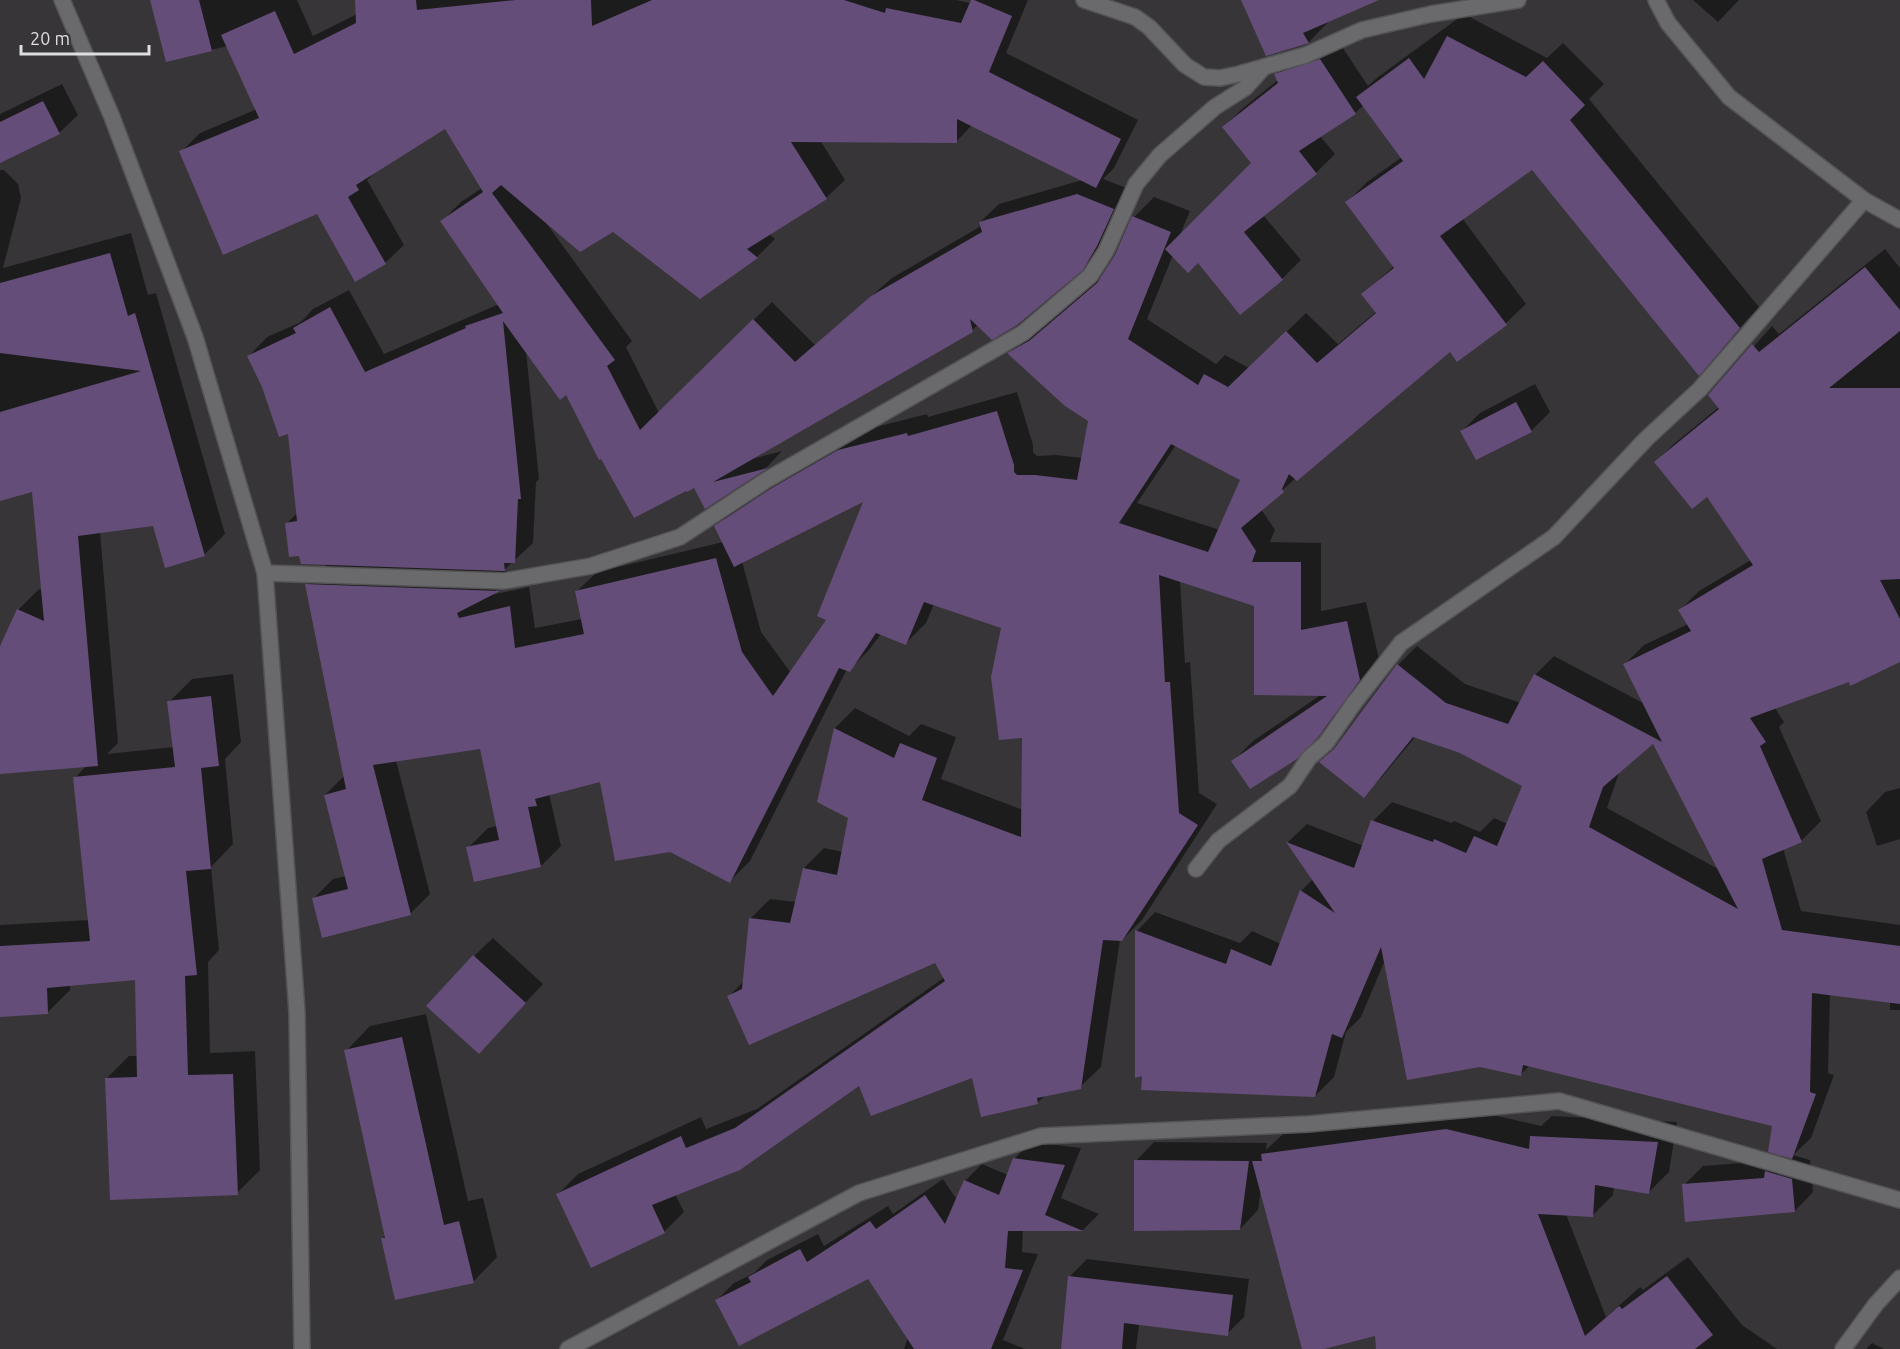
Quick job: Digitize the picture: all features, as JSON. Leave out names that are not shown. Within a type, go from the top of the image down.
[{"type":"street","points":[[62,0],[112,117],[195,338],[266,573],[297,1012],[302,1349]]},
{"type":"street","points":[[1084,0],[1135,17],[1149,27],[1185,65],[1204,77],[1220,78],[1306,55],[1362,30],[1431,14],[1518,0]]},
{"type":"street","points":[[1656,0],[1668,23],[1729,97],[1864,200],[1900,220]]},
{"type":"street","points":[[266,573],[504,581],[591,566],[681,537],[775,475],[1023,333],[1090,276],[1106,251],[1136,184],[1160,155],[1215,106],[1245,88],[1264,67]]},
{"type":"street","points":[[1196,869],[1218,841],[1290,786],[1309,758],[1326,743],[1354,702],[1401,644],[1554,537],[1646,439],[1700,389],[1864,200]]},
{"type":"street","points":[[568,1349],[859,1193],[1041,1136],[1308,1124],[1559,1101],[1900,1200]]},
{"type":"street","points":[[1843,1349],[1876,1304],[1900,1278]]},
{"type":"building","points":[[150,0],[199,0],[212,51],[166,62]]},
{"type":"building","points":[[355,0],[416,0],[417,10],[516,0],[591,0],[592,26],[652,0],[844,0],[885,13],[886,8],[961,23],[971,0],[974,0],[1012,16],[989,72],[1121,139],[1096,188],[957,119],[957,143],[791,142],[827,199],[747,249],[758,258],[700,299],[613,232],[580,252],[501,185],[492,193],[615,360],[607,366],[640,430],[753,319],[795,362],[871,296],[982,232],[979,222],[1077,194],[1114,209],[1083,270],[1017,325],[992,340],[970,319],[973,332],[713,482],[768,468],[705,509],[694,488],[634,518],[601,459],[599,460],[566,395],[560,400],[503,321],[521,499],[518,499],[515,563],[504,563],[505,571],[301,564],[299,556],[289,557],[285,523],[297,521],[288,434],[279,437],[262,387],[247,356],[296,333],[293,328],[330,307],[365,372],[466,328],[465,326],[503,313],[440,221],[483,192],[445,129],[356,185],[359,190],[348,197],[386,264],[355,282],[317,214],[223,255],[179,151],[259,118],[221,35],[275,11],[294,54],[356,23]]},
{"type":"building","points":[[1241,0],[1379,0],[1303,33],[1309,43],[1266,56]]},
{"type":"building","points":[[1447,36],[1526,77],[1543,61],[1585,105],[1570,120],[1740,328],[1699,376],[1532,170],[1440,236],[1507,325],[1457,362],[1450,352],[1297,481],[1289,474],[1282,489],[1284,492],[1241,528],[1256,551],[1252,562],[1301,562],[1301,630],[1347,621],[1360,680],[1319,736],[1297,759],[1250,789],[1231,761],[1327,696],[1254,695],[1254,606],[1159,575],[1165,682],[1170,682],[1179,813],[1198,825],[1122,941],[1103,940],[1081,1089],[1037,1098],[1038,1104],[981,1117],[972,1078],[871,1116],[859,1086],[740,1170],[652,1205],[665,1233],[591,1268],[556,1194],[681,1136],[686,1148],[735,1128],[945,981],[935,963],[749,1045],[727,996],[742,989],[749,918],[790,923],[803,868],[837,875],[848,818],[817,802],[834,728],[894,758],[900,743],[937,758],[922,800],[1021,837],[1022,738],[999,740],[991,677],[1001,628],[924,602],[906,645],[876,633],[850,672],[839,668],[730,883],[670,852],[615,861],[600,782],[535,799],[537,806],[528,807],[541,867],[474,882],[466,847],[499,840],[480,749],[373,765],[411,915],[322,938],[312,898],[348,889],[324,795],[346,789],[305,584],[500,591],[457,613],[459,618],[510,606],[515,648],[584,634],[575,591],[716,558],[742,652],[773,696],[826,620],[817,616],[863,502],[734,567],[714,526],[770,489],[838,450],[907,433],[908,436],[997,411],[1014,465],[1014,472],[1017,475],[1077,480],[1088,421],[1065,406],[1007,353],[1029,341],[1097,283],[1115,255],[1132,216],[1171,232],[1128,339],[1198,385],[1204,374],[1228,387],[1286,331],[1317,363],[1376,313],[1361,294],[1394,268],[1345,202],[1403,161],[1356,97],[1409,58],[1424,79]],"holes":[[[1171,444],[1240,480],[1208,552],[1119,523]]]},
{"type":"building","points":[[1320,59],[1356,114],[1299,151],[1317,174],[1244,232],[1283,280],[1240,315],[1198,263],[1188,273],[1165,249],[1251,163],[1222,127],[1278,83],[1274,74]]},
{"type":"building","points":[[43,101],[60,134],[0,163],[0,122]]},
{"type":"building","points":[[110,253],[128,316],[135,313],[205,556],[165,568],[153,526],[78,536],[98,766],[0,774],[0,646],[17,609],[44,621],[32,492],[0,501],[0,412],[141,371],[0,353],[0,283]]},
{"type":"building","points":[[1865,267],[1900,310],[1900,331],[1829,388],[1900,388],[1900,579],[1880,580],[1900,619],[1900,662],[1850,686],[1849,682],[1750,718],[1766,742],[1760,746],[1802,842],[1762,859],[1782,930],[1900,946],[1900,1004],[1812,993],[1810,1092],[1816,1094],[1792,1159],[1768,1152],[1772,1126],[1523,1065],[1521,1076],[1480,1067],[1407,1080],[1381,947],[1342,1038],[1332,1034],[1315,1097],[1141,1090],[1142,1076],[1135,1078],[1135,930],[1226,964],[1231,949],[1271,966],[1300,890],[1335,913],[1286,842],[1354,868],[1371,820],[1433,842],[1434,839],[1466,853],[1474,836],[1497,846],[1522,786],[1460,753],[1413,737],[1364,798],[1319,762],[1334,749],[1397,664],[1446,703],[1508,724],[1534,674],[1662,742],[1623,664],[1691,631],[1678,610],[1753,565],[1707,497],[1692,509],[1654,462],[1719,409],[1708,395],[1752,344],[1759,352]],"holes":[[[1653,744],[1738,909],[1589,827],[1603,787]]]},
{"type":"building","points":[[1516,402],[1532,432],[1476,460],[1460,431]]},
{"type":"building","points":[[211,696],[219,766],[201,768],[211,869],[186,871],[197,975],[185,976],[188,1075],[233,1074],[238,1195],[110,1200],[105,1078],[137,1077],[135,980],[47,988],[48,1014],[0,1017],[0,946],[90,941],[73,777],[175,767],[167,701]]},
{"type":"building","points":[[473,955],[526,1003],[479,1054],[426,1006]]},
{"type":"building","points":[[402,1037],[444,1225],[459,1221],[474,1283],[395,1300],[381,1238],[385,1238],[344,1050]]},
{"type":"building","points":[[1446,1129],[1529,1149],[1530,1136],[1658,1142],[1649,1194],[1595,1185],[1593,1217],[1538,1214],[1585,1336],[1619,1306],[1622,1309],[1667,1276],[1713,1335],[1695,1349],[1376,1349],[1375,1336],[1324,1349],[1302,1349],[1252,1161],[1262,1161],[1261,1154]]},
{"type":"building","points":[[1013,1158],[1065,1165],[1045,1215],[1083,1231],[1008,1231],[1005,1268],[1023,1270],[991,1349],[914,1349],[868,1279],[739,1346],[715,1300],[751,1282],[748,1277],[800,1249],[807,1262],[870,1221],[876,1229],[925,1195],[945,1224],[964,1180],[999,1195]]},
{"type":"building","points":[[1134,1160],[1249,1161],[1240,1230],[1134,1231]]},
{"type":"building","points":[[1765,1171],[1792,1179],[1795,1212],[1685,1222],[1682,1184],[1764,1178]]},
{"type":"building","points":[[1068,1276],[1233,1295],[1228,1336],[1124,1323],[1122,1349],[1061,1349]]}]
